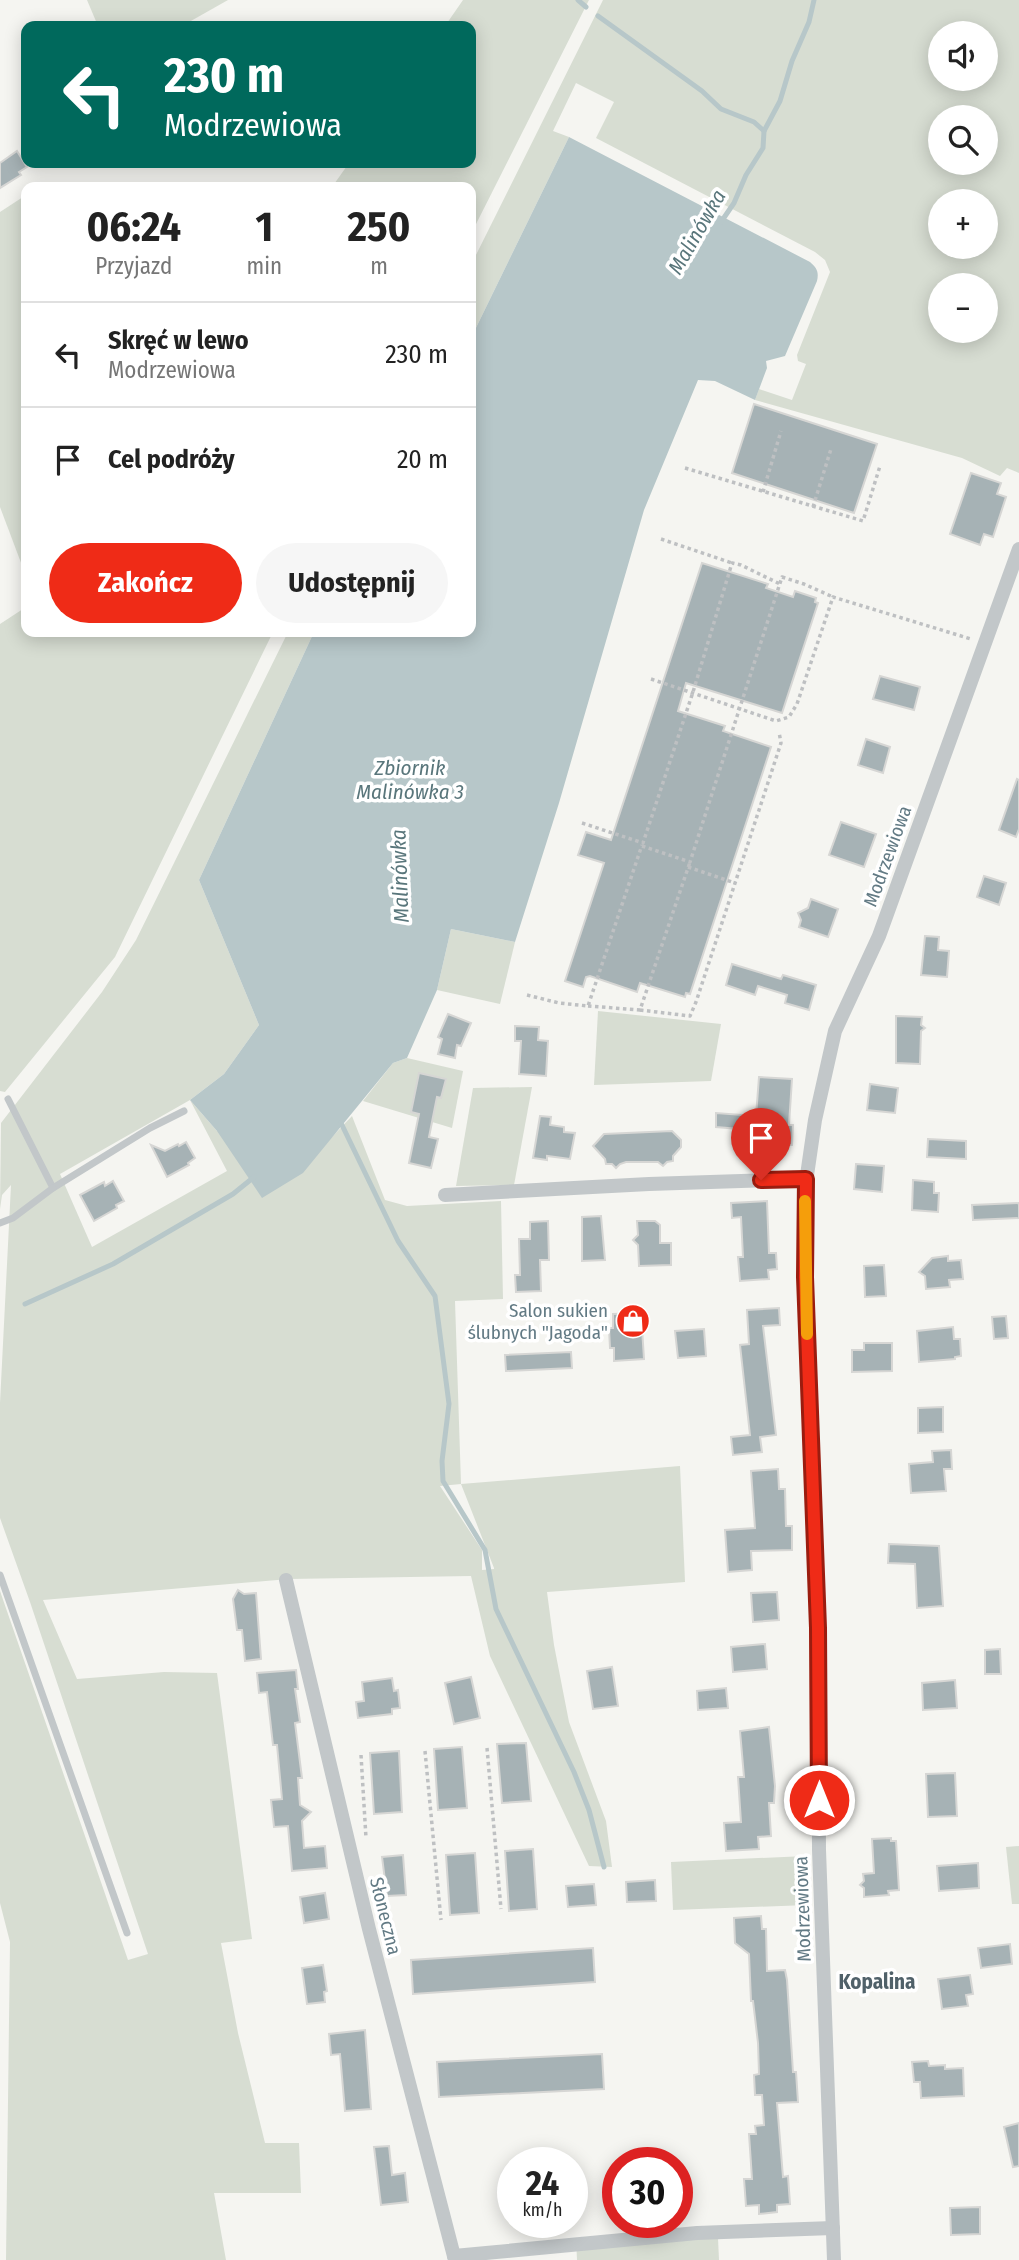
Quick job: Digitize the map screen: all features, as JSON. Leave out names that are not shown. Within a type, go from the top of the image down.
[{"type":"street","name":"Modrzewiowa","points":[[834,2260],[819,1850],[818,1628],[805,1277],[806,1179],[835,1031],[879,936],[1019,549]]},
{"type":"street","points":[[445,1195],[806,1179]]},
{"type":"street","name":"Słoneczna","points":[[286,1580],[369,1929],[454,2258]]},
{"type":"street","points":[[454,2258],[697,2233],[833,2228]]},
{"type":"lane","points":[[8,1099],[53,1188]]},
{"type":"lane","points":[[0,1223],[13,1219],[53,1188],[150,1128],[184,1111]]},
{"type":"lane","points":[[0,1575],[127,1933]]},
{"type":"path","points":[[763,492],[781,431]]},
{"type":"path","points":[[813,507],[831,449]]},
{"type":"path","points":[[685,468],[863,521],[880,466]]},
{"type":"path","points":[[661,539],[741,565],[779,584]]},
{"type":"path","points":[[588,1006],[693,692],[732,563]]},
{"type":"path","points":[[640,1010],[782,577],[833,597],[986,644]]},
{"type":"path","points":[[651,679],[776,721],[789,717],[797,704],[833,597]]},
{"type":"path","points":[[527,995],[559,1003],[690,1016],[781,743],[779,732]]},
{"type":"path","points":[[582,823],[735,883]]},
{"type":"path","points":[[487,1748],[501,1909]]},
{"type":"path","points":[[425,1751],[441,1920]]},
{"type":"path","points":[[361,1755],[366,1838]]},
{"type":"shaded area","points":[[87,0],[228,0],[191,21],[96,21]]},
{"type":"shaded area","points":[[463,0],[589,0],[476,224],[476,182],[336,182],[345,168],[476,168],[476,21],[448,21]]},
{"type":"shaded area","points":[[603,0],[1019,0],[1019,473],[1007,468],[1000,476],[962,458],[755,400],[759,389],[792,400],[806,364],[798,361],[797,355],[830,272],[825,260],[815,252],[596,138],[614,102],[576,83],[553,131],[569,137],[476,328],[476,255]]},
{"type":"shaded area","points":[[21,198],[21,563],[0,507],[0,212]]},
{"type":"shaded area","points":[[21,610],[21,637],[271,637],[115,957],[5,1092],[0,1091],[0,624]]},
{"type":"shaded area","points":[[286,637],[312,637],[199,880],[259,1025],[224,1074],[190,1100],[217,1131],[332,1137],[352,1116],[385,1200],[407,1206],[501,1201],[503,1299],[455,1301],[461,1484],[680,1466],[685,1582],[547,1592],[569,1722],[606,1821],[612,1867],[589,1866],[490,1656],[471,1576],[289,1579],[43,1600],[77,1679],[164,1672],[217,1673],[252,1939],[221,1943],[238,2033],[265,2143],[299,2143],[301,2193],[214,2193],[226,2260],[6,2260],[10,1942],[0,1903],[0,1591],[128,1960],[148,1954],[0,1518],[0,1403],[11,1185],[2,1195],[0,1209],[1,1123],[102,992],[136,940]],"holes":[[[190,1100],[227,1171],[92,1247],[60,1174]],[[461,1484],[494,1569],[482,1570],[482,1550],[440,1486]]]},
{"type":"shaded area","points":[[451,929],[515,942],[500,1004],[437,990]]},
{"type":"shaded area","points":[[598,1011],[721,1024],[711,1081],[594,1085]]},
{"type":"shaded area","points":[[407,1058],[463,1071],[452,1128],[363,1101],[393,1063]]},
{"type":"shaded area","points":[[532,1087],[514,1185],[456,1186],[473,1088]]},
{"type":"shaded area","points":[[1019,1846],[1019,1904],[1012,1904],[1006,1847]]},
{"type":"shaded area","points":[[806,1856],[807,1905],[673,1910],[671,1862]]},
{"type":"shaded area","points":[[576,2238],[718,2238],[719,2260],[577,2260]]},
{"type":"water","name":"Zbiornik Malinówka 3","points":[[569,137],[810,262],[818,275],[785,356],[766,361],[767,368],[755,400],[715,381],[698,380],[644,510],[559,803],[515,942],[451,929],[437,990],[407,1058],[393,1063],[303,1173],[262,1198],[217,1131],[190,1100],[224,1074],[259,1025],[199,880],[312,637],[476,637],[476,328]]},
{"type":"building","points":[[17,151],[21,157],[21,168],[25,168],[19,172],[21,175],[0,188],[0,163]]},
{"type":"building","points":[[754,404],[877,444],[854,513],[732,473]]},
{"type":"building","points":[[971,473],[1001,483],[997,494],[1006,497],[993,537],[984,534],[980,545],[950,534]]},
{"type":"building","points":[[702,563],[768,584],[766,588],[793,597],[795,591],[816,598],[815,602],[818,603],[782,713],[686,683],[678,711],[725,726],[723,731],[771,747],[690,994],[686,993],[685,997],[640,983],[637,992],[590,976],[586,977],[583,987],[565,981],[604,863],[578,855],[586,832],[611,840]]},
{"type":"building","points":[[880,676],[920,687],[914,710],[873,699]]},
{"type":"building","points":[[866,739],[890,747],[883,773],[858,765]]},
{"type":"building","points":[[1017,779],[1019,829],[1016,837],[999,830]]},
{"type":"building","points":[[841,822],[876,834],[864,867],[829,855]]},
{"type":"building","points":[[984,876],[1006,883],[999,905],[977,897]]},
{"type":"building","points":[[811,899],[838,909],[828,937],[799,927],[801,920],[798,913],[808,908]]},
{"type":"building","points":[[925,936],[939,937],[938,950],[949,951],[947,977],[921,975]]},
{"type":"building","points":[[732,964],[781,979],[783,975],[816,985],[809,1010],[785,1003],[787,995],[758,986],[755,995],[726,985]]},
{"type":"building","points":[[448,1014],[471,1023],[461,1046],[457,1045],[455,1058],[438,1054],[442,1039],[438,1037]]},
{"type":"building","points":[[896,1016],[922,1017],[921,1025],[925,1028],[921,1031],[920,1064],[896,1063]]},
{"type":"building","points":[[515,1026],[539,1027],[538,1040],[548,1041],[546,1076],[519,1074],[521,1041],[515,1041]]},
{"type":"building","points":[[419,1073],[446,1079],[441,1098],[437,1097],[429,1137],[438,1139],[431,1168],[409,1163],[419,1114],[411,1112]]},
{"type":"building","points":[[759,1077],[792,1079],[789,1125],[793,1125],[792,1145],[785,1145],[784,1151],[749,1148],[751,1130],[716,1127],[716,1113],[756,1116]]},
{"type":"building","points":[[870,1084],[898,1088],[895,1113],[867,1110]]},
{"type":"building","points":[[540,1116],[551,1117],[550,1125],[564,1127],[564,1132],[575,1133],[570,1159],[547,1156],[547,1160],[533,1158]]},
{"type":"building","points":[[672,1131],[681,1140],[681,1147],[673,1156],[673,1161],[663,1166],[658,1162],[626,1162],[616,1168],[612,1164],[606,1164],[605,1159],[593,1146],[604,1134]]},
{"type":"building","points":[[928,1139],[966,1141],[966,1159],[927,1157]]},
{"type":"building","points":[[186,1142],[195,1158],[189,1165],[167,1177],[151,1145],[165,1151]]},
{"type":"building","points":[[856,1164],[884,1166],[882,1192],[854,1189]]},
{"type":"building","points":[[913,1180],[934,1182],[934,1193],[939,1193],[938,1212],[912,1210]]},
{"type":"building","points":[[113,1181],[124,1201],[94,1221],[80,1195],[104,1182],[105,1186]]},
{"type":"building","points":[[767,1201],[769,1253],[776,1253],[777,1269],[768,1270],[769,1279],[740,1281],[738,1257],[743,1257],[741,1217],[732,1218],[731,1203]]},
{"type":"building","points":[[1019,1203],[1019,1218],[973,1220],[972,1205]]},
{"type":"building","points":[[601,1216],[605,1260],[582,1261],[582,1217]]},
{"type":"building","points":[[548,1221],[549,1260],[540,1260],[541,1291],[516,1292],[515,1275],[520,1275],[519,1239],[530,1239],[530,1222]]},
{"type":"building","points":[[637,1221],[655,1221],[660,1225],[660,1243],[671,1243],[671,1265],[639,1266],[638,1245],[633,1240],[638,1235]]},
{"type":"building","points":[[948,1256],[948,1261],[961,1260],[963,1279],[949,1280],[950,1287],[926,1289],[925,1276],[919,1272],[932,1258]]},
{"type":"building","points":[[884,1265],[886,1296],[865,1297],[864,1266]]},
{"type":"building","points":[[779,1308],[780,1325],[763,1326],[776,1435],[760,1437],[762,1452],[733,1455],[731,1437],[750,1435],[740,1345],[749,1344],[747,1310]]},
{"type":"building","points":[[641,1313],[644,1359],[614,1361],[609,1328],[613,1328],[613,1314]]},
{"type":"building","points":[[1006,1316],[1008,1338],[994,1339],[992,1317]]},
{"type":"building","points":[[953,1327],[954,1339],[960,1339],[961,1356],[955,1359],[919,1362],[917,1331]]},
{"type":"building","points":[[704,1329],[706,1356],[678,1358],[675,1331]]},
{"type":"building","points":[[864,1343],[892,1343],[892,1371],[852,1372],[852,1350],[864,1350]]},
{"type":"building","points":[[571,1352],[572,1368],[506,1371],[505,1355]]},
{"type":"building","points":[[943,1407],[943,1432],[918,1433],[918,1408]]},
{"type":"building","points":[[951,1450],[952,1469],[944,1469],[946,1491],[911,1493],[909,1464],[933,1462],[932,1451]]},
{"type":"building","points":[[778,1469],[779,1489],[785,1489],[786,1526],[792,1526],[792,1550],[751,1551],[752,1570],[728,1572],[725,1530],[755,1528],[751,1471]]},
{"type":"building","points":[[889,1544],[939,1546],[943,1606],[917,1608],[915,1564],[888,1563]]},
{"type":"building","points":[[238,1590],[244,1594],[256,1593],[261,1659],[245,1661],[242,1630],[237,1630],[233,1599]]},
{"type":"building","points":[[777,1592],[779,1620],[753,1622],[751,1593]]},
{"type":"building","points":[[765,1644],[767,1669],[733,1672],[731,1647]]},
{"type":"building","points":[[1000,1649],[1001,1674],[985,1674],[985,1650]]},
{"type":"building","points":[[612,1667],[618,1706],[593,1709],[587,1671]]},
{"type":"building","points":[[296,1670],[298,1689],[295,1689],[300,1722],[295,1723],[302,1778],[298,1778],[300,1805],[311,1812],[302,1821],[304,1848],[325,1846],[327,1868],[292,1871],[288,1826],[274,1827],[271,1800],[282,1799],[277,1745],[273,1745],[267,1692],[259,1693],[257,1673]]},
{"type":"building","points":[[471,1677],[480,1718],[454,1724],[445,1683]]},
{"type":"building","points":[[392,1678],[394,1691],[398,1690],[400,1708],[392,1709],[392,1714],[358,1718],[356,1702],[364,1701],[362,1682]]},
{"type":"building","points":[[955,1680],[957,1708],[923,1710],[922,1683]]},
{"type":"building","points":[[726,1688],[728,1708],[698,1710],[697,1691]]},
{"type":"building","points":[[769,1727],[775,1786],[774,1803],[769,1803],[771,1836],[758,1837],[759,1849],[726,1851],[724,1823],[741,1822],[738,1777],[744,1777],[740,1731]]},
{"type":"building","points":[[526,1743],[531,1801],[502,1803],[497,1744]]},
{"type":"building","points":[[462,1747],[467,1808],[438,1810],[434,1749]]},
{"type":"building","points":[[399,1751],[402,1812],[374,1814],[370,1753]]},
{"type":"building","points":[[955,1773],[957,1816],[928,1817],[926,1774]]},
{"type":"building","points":[[891,1838],[891,1841],[896,1841],[899,1890],[888,1891],[889,1895],[864,1897],[864,1888],[860,1885],[864,1881],[863,1874],[874,1873],[872,1839]]},
{"type":"building","points":[[533,1849],[537,1909],[509,1911],[505,1851]]},
{"type":"building","points":[[475,1853],[479,1913],[450,1915],[446,1855]]},
{"type":"building","points":[[403,1855],[406,1895],[387,1896],[382,1857]]},
{"type":"building","points":[[978,1863],[979,1888],[939,1891],[937,1866]]},
{"type":"building","points":[[655,1880],[656,1901],[627,1902],[626,1882]]},
{"type":"building","points":[[594,1884],[596,1905],[568,1907],[566,1886]]},
{"type":"building","points":[[325,1893],[329,1919],[304,1923],[300,1897]]},
{"type":"building","points":[[761,1916],[762,1929],[766,1929],[767,1971],[785,1970],[787,1980],[793,2072],[796,2072],[798,2102],[777,2103],[783,2177],[788,2176],[790,2204],[777,2205],[777,2212],[759,2214],[759,2205],[746,2206],[744,2179],[752,2179],[749,2134],[756,2134],[755,2126],[764,2125],[762,2095],[755,2095],[754,2075],[759,2074],[758,2043],[751,2001],[749,1954],[735,1943],[734,1918]]},
{"type":"building","points":[[1010,1944],[1012,1964],[981,1968],[978,1948]]},
{"type":"building","points":[[593,1948],[595,1982],[413,1994],[411,1960]]},
{"type":"building","points":[[323,1965],[327,1991],[324,1992],[325,2002],[307,2004],[302,1968]]},
{"type":"building","points":[[970,1975],[973,1994],[966,1995],[968,2006],[942,2009],[938,1979]]},
{"type":"building","points":[[365,2030],[371,2109],[345,2111],[340,2054],[331,2055],[329,2034]]},
{"type":"building","points":[[602,2054],[604,2089],[439,2097],[437,2062]]},
{"type":"building","points":[[928,2061],[929,2066],[963,2068],[964,2096],[921,2098],[920,2082],[914,2082],[912,2062]]},
{"type":"building","points":[[1019,2123],[1019,2166],[1013,2167],[1004,2127]]},
{"type":"building","points":[[389,2146],[392,2175],[405,2173],[408,2202],[381,2205],[374,2147]]},
{"type":"building","points":[[980,2207],[980,2234],[951,2235],[950,2208]]},
{"type":"waterway","points":[[578,0],[586,7]]},
{"type":"waterway","name":"Malinówka","points":[[721,222],[763,148],[764,131],[780,101],[792,61],[809,22],[814,0]]},
{"type":"waterway","points":[[598,16],[702,91],[721,109],[754,122],[764,131]]},
{"type":"waterway","points":[[341,1123],[398,1241],[435,1296],[449,1404],[442,1461],[443,1481],[485,1550],[496,1609],[574,1772],[589,1810],[604,1867]]},
{"type":"waterway","name":"Malinówka","points":[[25,1304],[113,1264],[233,1194],[254,1177]]},
{"type":"slow traffic","points":[[805,1201],[807,1334]]},
{"type":"place","name":"Salon sukien ślubnych \"Jagoda\"","points":[[633,1321]]},
{"type":"district","name":"Kopalina","points":[[877,1982]]},
{"type":"route","points":[[761,1180],[806,1179],[805,1277],[818,1628],[819,1800]]}]
